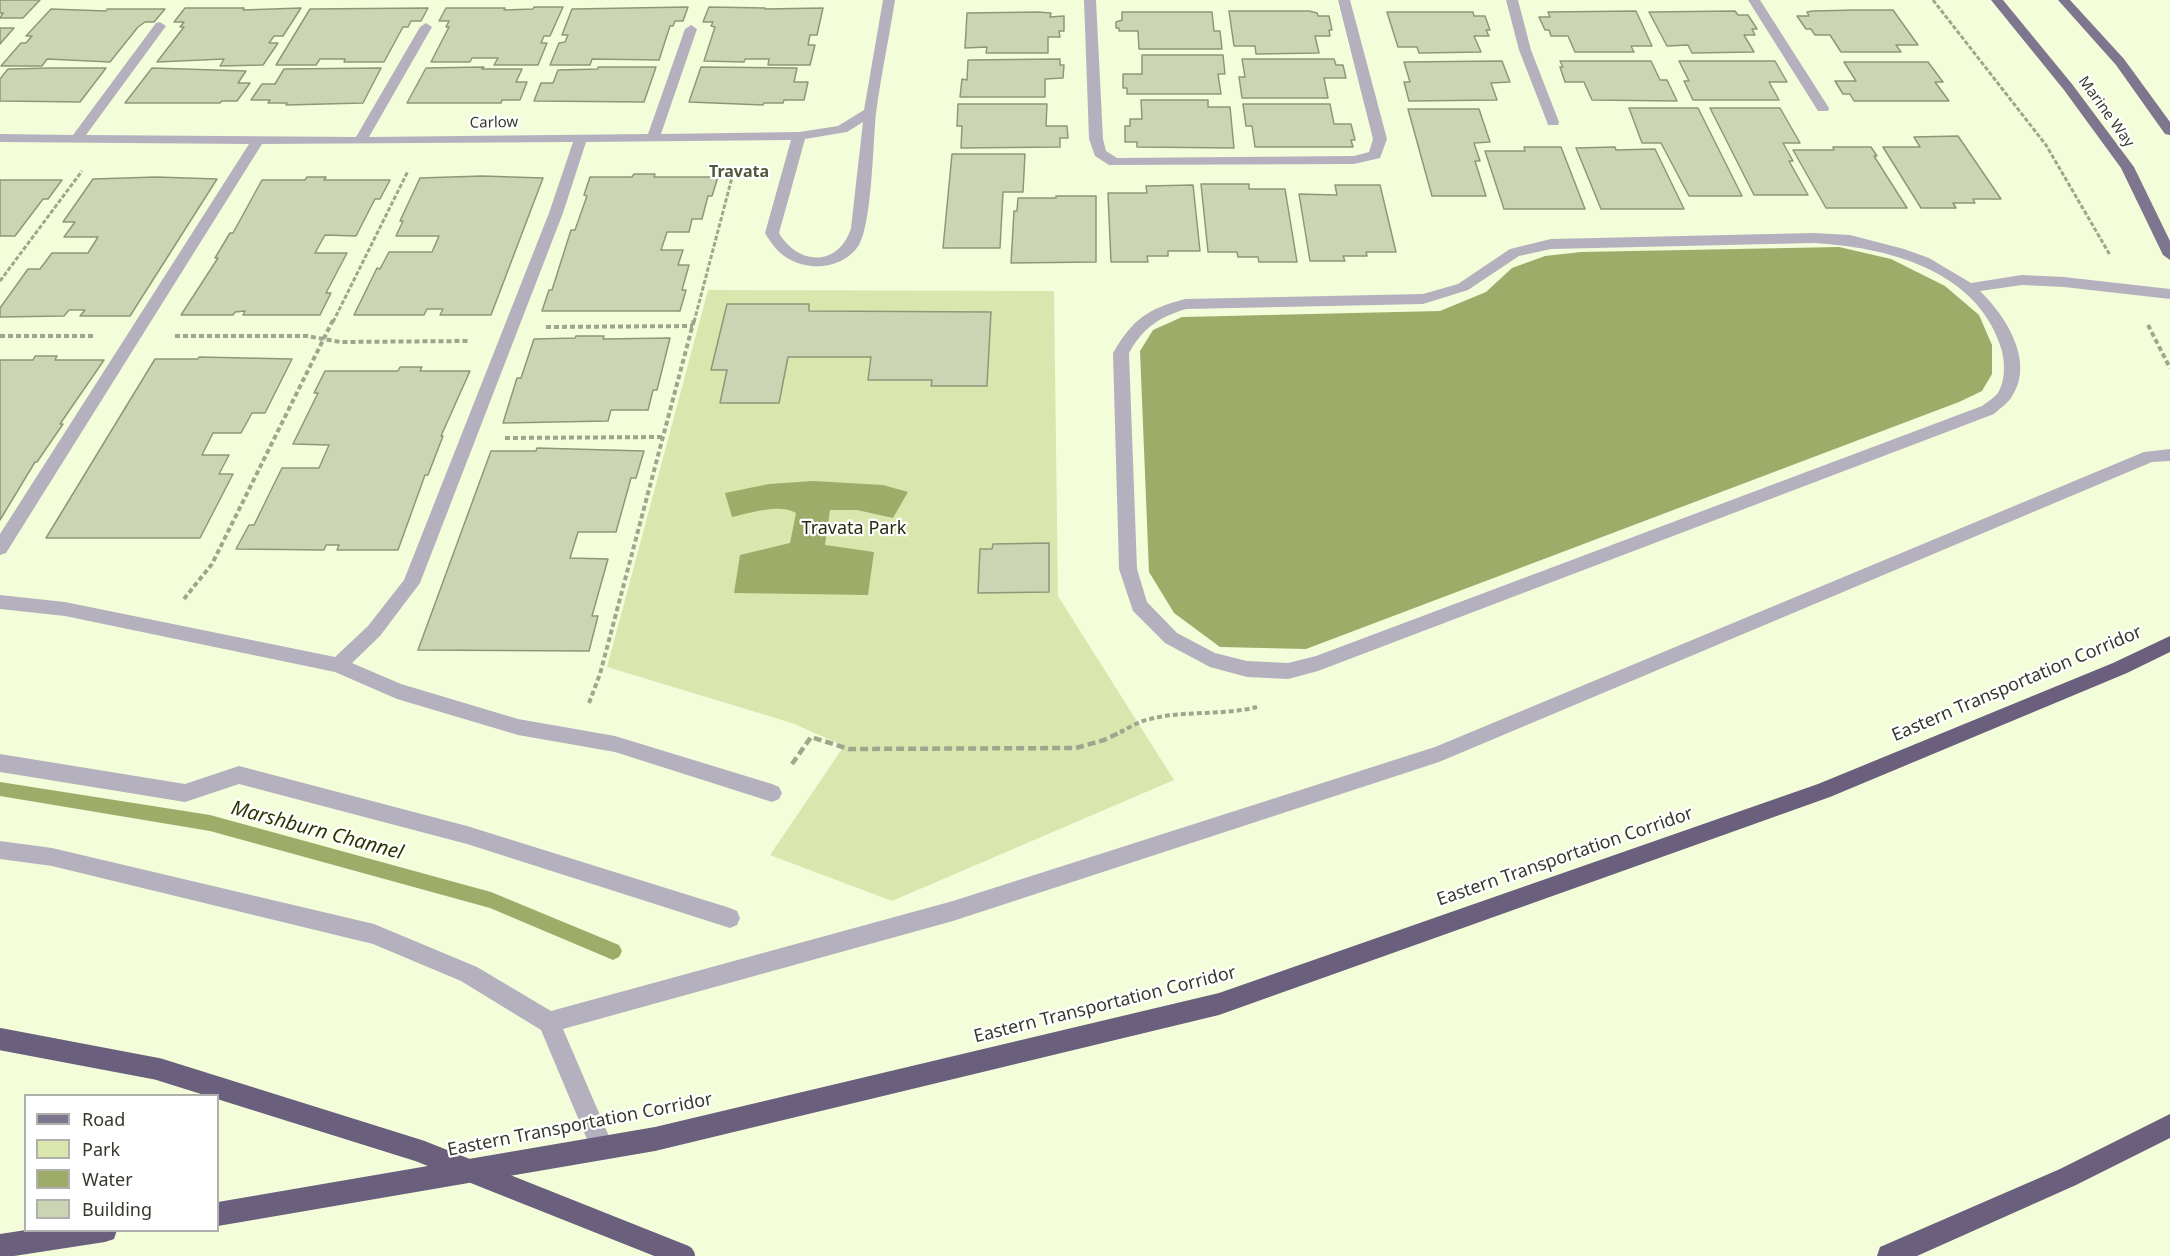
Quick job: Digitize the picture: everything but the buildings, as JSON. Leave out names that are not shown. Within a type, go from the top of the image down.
[{"type":"highway","name":"Eastern Transportation Corridor","points":[[219,1214],[655,1139],[1220,1004],[1823,791],[2120,668],[2170,644]]},
{"type":"highway","points":[[0,1038],[158,1069],[420,1151],[684,1256]]},
{"type":"highway","points":[[1889,1256],[2068,1177],[2170,1126]]},
{"type":"highway","points":[[0,1246],[92,1232]]},
{"type":"main road","name":"Marine Way","points":[[1997,0],[2068,87],[2127,167],[2170,255]]},
{"type":"main road","points":[[2064,0],[2120,62],[2170,131]]},
{"type":"street","points":[[799,136],[771,233],[781,248],[802,259],[816,263],[839,257],[852,245],[858,228],[870,112],[889,0]]},
{"type":"street","points":[[1089,0],[1096,140],[1100,153],[1113,162],[1354,160],[1375,154],[1380,139],[1344,0]]},
{"type":"street","points":[[1512,0],[1525,50],[1553,122]]},
{"type":"street","points":[[1754,0],[1823,108]]},
{"type":"street","points":[[76,139],[160,26]]},
{"type":"street","points":[[360,141],[426,27]]},
{"type":"street","points":[[653,138],[691,28]]},
{"type":"street","name":"Carlow","points":[[0,138],[360,141],[799,136],[842,129],[870,112]]},
{"type":"street","points":[[338,666],[374,631],[411,583],[556,213],[581,138]]},
{"type":"street","points":[[0,548],[257,141]]},
{"type":"street","points":[[1814,238],[1851,240],[1896,252],[1935,267],[1968,288],[1994,311],[2006,334],[2013,366],[2005,394],[1988,410],[1318,663],[1288,672],[1247,669],[1210,659],[1171,638],[1139,606],[1128,568],[1121,353],[1132,332],[1153,314],[1185,304],[1423,299],[1463,287],[1515,252],[1551,244],[1814,238]]},
{"type":"street","points":[[1968,288],[2022,280],[2170,294]]},
{"type":"street","points":[[549,1022],[953,912],[1439,754],[2150,456],[2170,455]]},
{"type":"street","points":[[0,602],[65,609],[295,655],[338,666],[397,691],[518,727],[615,744],[772,793]]},
{"type":"street","points":[[0,763],[185,793],[239,775],[468,835],[730,918]]},
{"type":"street","points":[[0,850],[52,857],[374,934],[469,974],[549,1022],[602,1148]]},
{"type":"path","points":[[1933,0],[2046,145],[2129,289],[2170,368]]},
{"type":"path","points":[[575,737],[600,674],[743,137]]},
{"type":"path","points":[[0,281],[106,139]]},
{"type":"path","points":[[161,628],[212,564],[424,140]]},
{"type":"path","points":[[0,336],[307,336],[340,342],[479,341],[511,327],[693,326]]},
{"type":"path","points":[[467,438],[663,437]]},
{"type":"path","points":[[772,793],[812,737],[849,749],[1076,748],[1104,740],[1147,719],[1178,714],[1232,713],[1278,702],[1291,688],[1288,672]]},
{"type":"green space","name":"Travata Park","points":[[708,290],[1054,291],[1058,596],[1174,780],[892,901],[770,855],[844,746],[792,723],[607,667]]},
{"type":"water","points":[[1839,247],[1891,259],[1945,286],[1979,315],[1992,345],[1992,374],[1982,391],[1959,402],[1306,649],[1220,647],[1174,613],[1149,572],[1140,351],[1153,330],[1182,317],[1440,311],[1486,292],[1512,268],[1545,256],[1581,252]]},
{"type":"water","points":[[813,481],[883,485],[908,492],[893,518],[857,510],[830,510],[825,545],[874,552],[868,595],[734,593],[740,555],[790,543],[796,513],[773,509],[732,517],[725,493],[769,484]]},
{"type":"waterway","name":"Marshburn Channel","points":[[0,789],[210,823],[491,900],[613,951]]},
{"type":"district","name":"Travata","points":[[739,172]]}]
